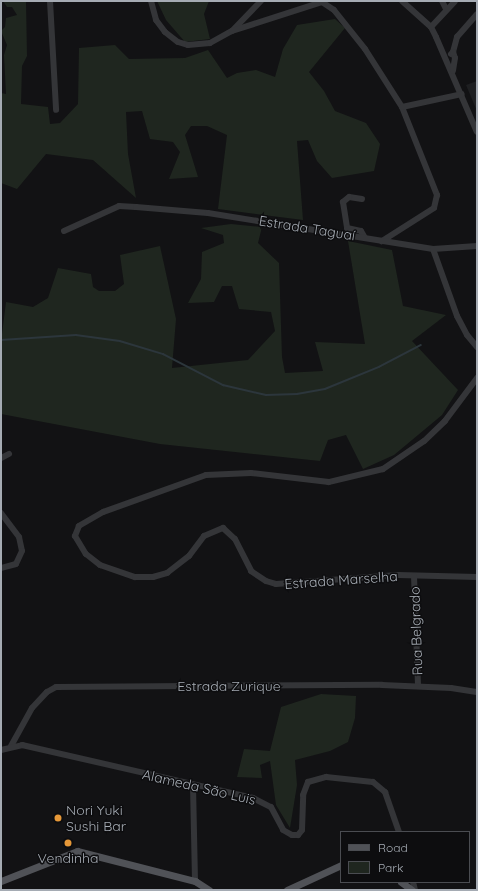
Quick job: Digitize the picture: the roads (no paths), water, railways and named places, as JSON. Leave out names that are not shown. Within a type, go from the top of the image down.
[{"type":"main road","points":[[1,881],[77,851],[195,881],[209,890]]},
{"type":"main road","points":[[288,890],[340,865]]},
{"type":"main road","points":[[403,883],[414,890]]},
{"type":"street","points":[[50,1],[56,110]]},
{"type":"street","points":[[151,1],[156,20],[178,42],[200,45],[232,31],[314,3],[326,4],[365,49],[402,107],[433,183],[437,201],[434,208],[382,241]]},
{"type":"street","points":[[232,31],[261,1]]},
{"type":"street","points":[[402,1],[431,27],[447,57],[477,129]]},
{"type":"street","points":[[442,1],[446,9]]},
{"type":"street","points":[[431,27],[455,1]]},
{"type":"street","points":[[453,71],[455,58],[453,52],[457,37],[477,14]]},
{"type":"street","points":[[447,57],[453,52]]},
{"type":"street","points":[[402,107],[462,94]]},
{"type":"street","points":[[362,199],[349,197],[343,202],[347,228],[361,231],[365,238]]},
{"type":"street","name":"Estrada Taguaí","points":[[64,231],[119,206],[208,213],[433,249],[477,246]]},
{"type":"street","points":[[433,249],[461,326],[477,347]]},
{"type":"street","name":"Estrada Marselha","points":[[477,378],[445,421],[396,462],[371,474],[329,482],[230,473],[206,475],[163,492],[103,512],[79,526],[75,536],[86,554],[100,565],[135,577],[153,577],[167,573],[189,556],[204,536],[223,528],[235,539],[251,571],[266,581],[276,584],[414,576],[477,577]]},
{"type":"street","points":[[1,458],[9,454]]},
{"type":"street","points":[[1,513],[19,537],[22,551],[16,564],[1,568]]},
{"type":"street","name":"Rua Belgrado","points":[[414,576],[418,686]]},
{"type":"street","name":"Estrada Zurique","points":[[11,746],[32,708],[47,692],[56,687],[418,686],[477,692]]},
{"type":"street","name":"Alameda São Luis","points":[[1,750],[11,746],[22,745],[265,802],[273,808],[285,833],[296,836],[300,834],[302,826],[303,795],[308,782],[326,777],[373,782],[385,792],[399,831]]},
{"type":"street","points":[[193,785],[195,881]]},
{"type":"waterway","points":[[1,340],[76,335],[120,341],[163,354],[223,385],[266,395],[297,394],[325,389],[379,367],[421,345]]},
{"type":"place","name":"Nori Yuki Sushi Bar","points":[[58,818]]},
{"type":"place","name":"Vendinha","points":[[68,843]]}]
